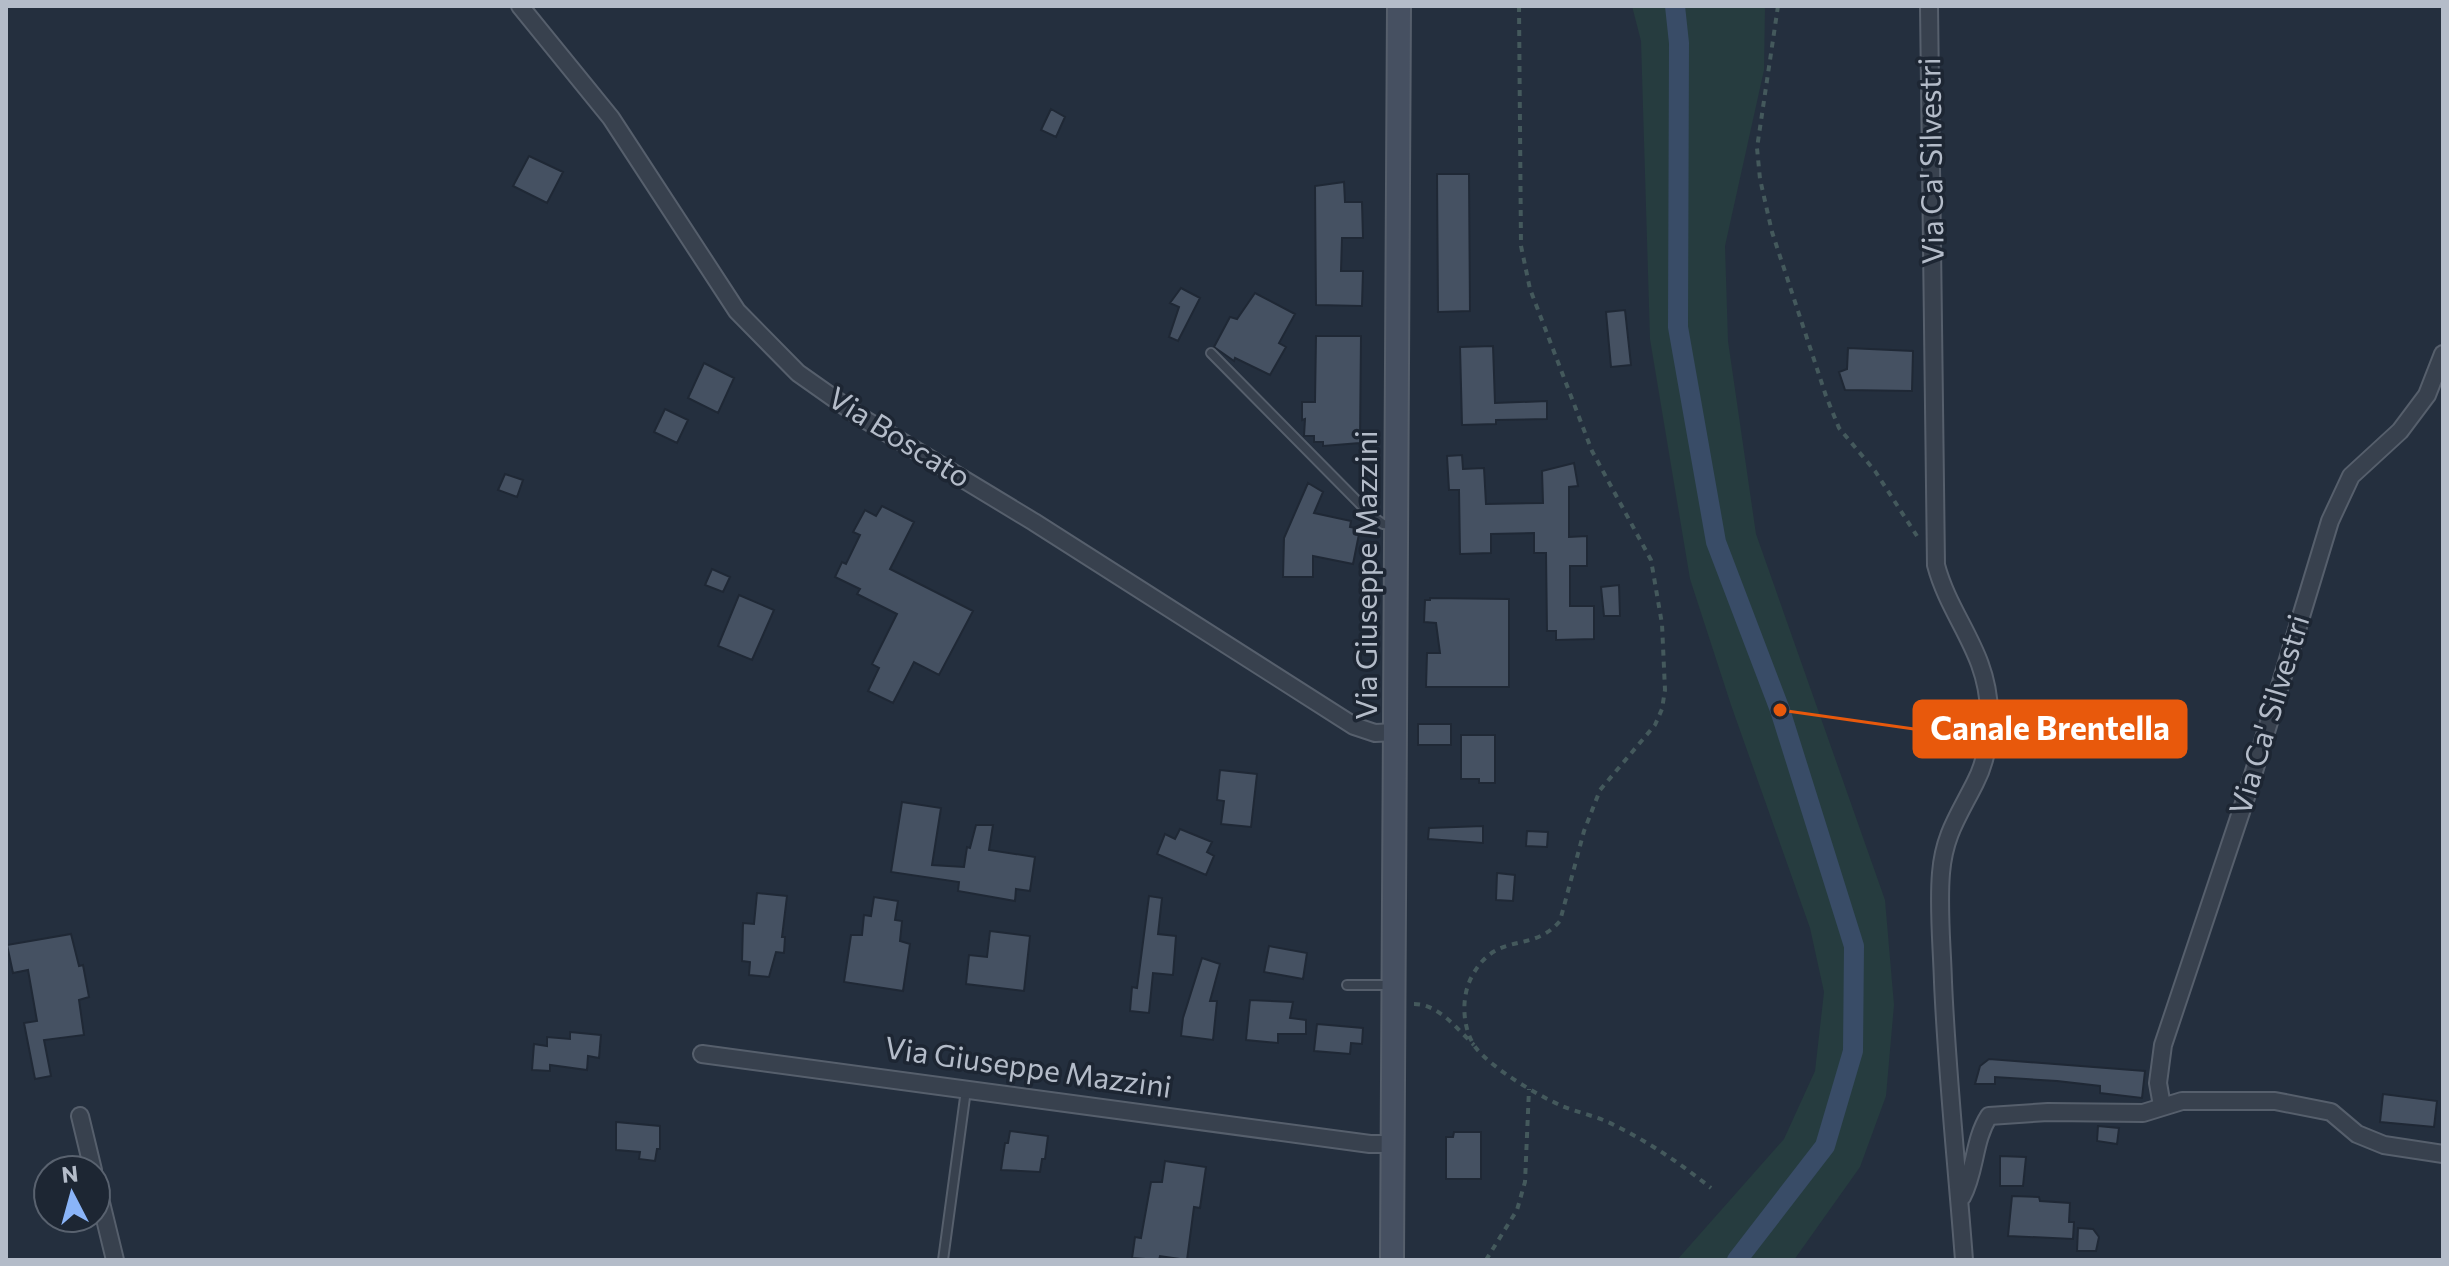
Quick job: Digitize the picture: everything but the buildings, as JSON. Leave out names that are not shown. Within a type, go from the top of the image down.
[{"type":"main road","name":"Via Giuseppe Mazzini","points":[[1392,1260],[1399,6]]},
{"type":"street","name":"Via Boscato","points":[[520,6],[611,118],[737,311],[798,373],[859,416],[1034,522],[1354,726],[1375,733],[1397,732]]},
{"type":"street","name":"Via Ca' Silvestri","points":[[1929,6],[1936,557],[1945,591],[1966,628],[1984,671],[1989,711],[1987,748],[1977,782],[1958,812],[1944,848],[1941,874],[1945,1026],[1964,1260]]},
{"type":"street","name":"Via Ca' Silvestri","points":[[2162,1106],[2158,1083],[2163,1045],[2249,788],[2330,521],[2351,476],[2400,431],[2427,395],[2443,354]]},
{"type":"street","name":"Via Giuseppe Mazzini","points":[[702,1054],[1380,1145],[1393,1144]]},
{"type":"street","points":[[1960,1202],[1970,1175],[1980,1130],[1989,1116],[2048,1112],[2143,1113],[2182,1101],[2298,1104],[2331,1112],[2357,1134],[2384,1145],[2443,1154]]},
{"type":"street","points":[[80,1116],[89,1154]]},
{"type":"street","points":[[109,1234],[115,1260]]},
{"type":"lane","points":[[1211,353],[1372,516],[1383,524],[1398,525]]},
{"type":"lane","points":[[1347,985],[1394,994]]},
{"type":"lane","points":[[943,1260],[966,1090]]},
{"type":"path","points":[[1476,1047],[1464,1009],[1464,996],[1472,977],[1495,949],[1540,938],[1560,921],[1584,831],[1600,790],[1655,725],[1665,690],[1661,613],[1651,560],[1592,451],[1530,289],[1521,246],[1519,6]]},
{"type":"path","points":[[1778,6],[1757,148],[1760,179],[1772,232],[1839,428],[1875,471],[1926,552],[1936,557]]},
{"type":"path","points":[[1394,994],[1439,1012],[1476,1047],[1529,1089],[1563,1106],[1612,1123],[1670,1156],[1711,1188]]},
{"type":"path","points":[[1486,1260],[1517,1210],[1525,1182],[1529,1089]]},
{"type":"green space","points":[[1632,6],[1765,6],[1764,70],[1725,246],[1728,341],[1756,534],[1885,900],[1894,1005],[1886,1096],[1860,1167],[1794,1260],[1677,1260],[1784,1139],[1815,1071],[1824,992],[1810,928],[1690,579],[1650,339],[1641,41]]},
{"type":"waterway","points":[[1675,6],[1679,43],[1678,327],[1716,542],[1780,710],[1854,946],[1853,1051],[1825,1146],[1737,1260]]},
{"type":"place","name":"Canale Brentella","points":[[1780,710]]}]
